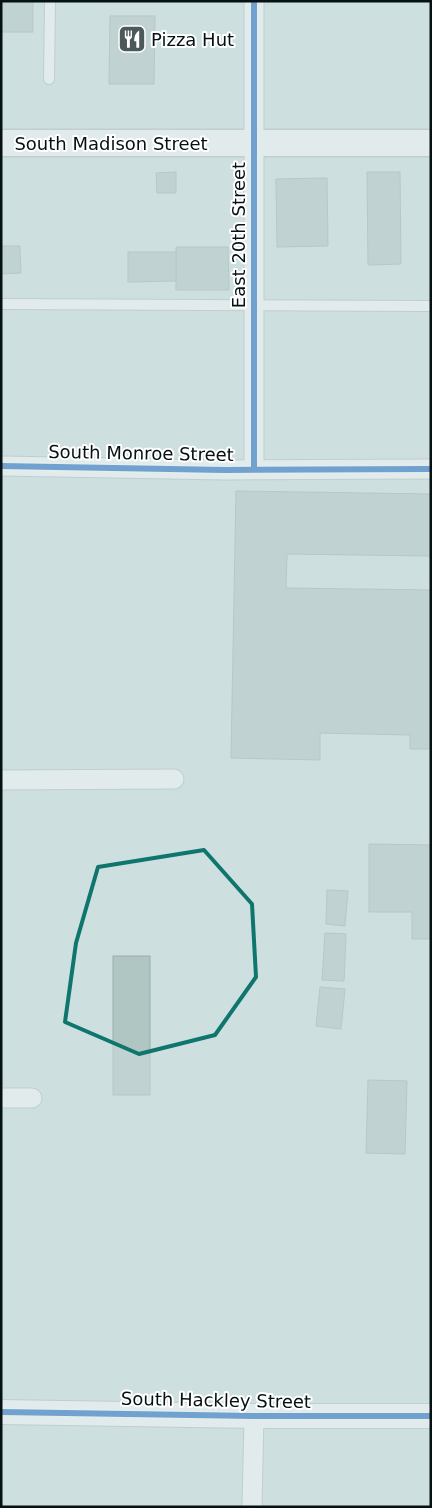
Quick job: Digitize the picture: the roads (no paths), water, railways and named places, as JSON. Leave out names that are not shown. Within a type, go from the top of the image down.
[{"type":"main road","name":"South Madison Street","points":[[1,143],[431,143]]},
{"type":"street","name":"East 20th Street","points":[[254,1],[254,468]]},
{"type":"street","name":"South Monroe Street","points":[[1,466],[225,470],[254,468],[431,469]]},
{"type":"street","points":[[1,780],[174,778]]},
{"type":"street","points":[[1,1098],[32,1098]]},
{"type":"street","name":"South Hackley Street","points":[[1,1412],[254,1416],[431,1416]]},
{"type":"street","points":[[252,1507],[254,1416]]},
{"type":"lane","points":[[49,79],[50,1]]},
{"type":"lane","points":[[1,304],[431,306]]},
{"type":"place","name":"Pizza Hut","points":[[132,39]]}]
